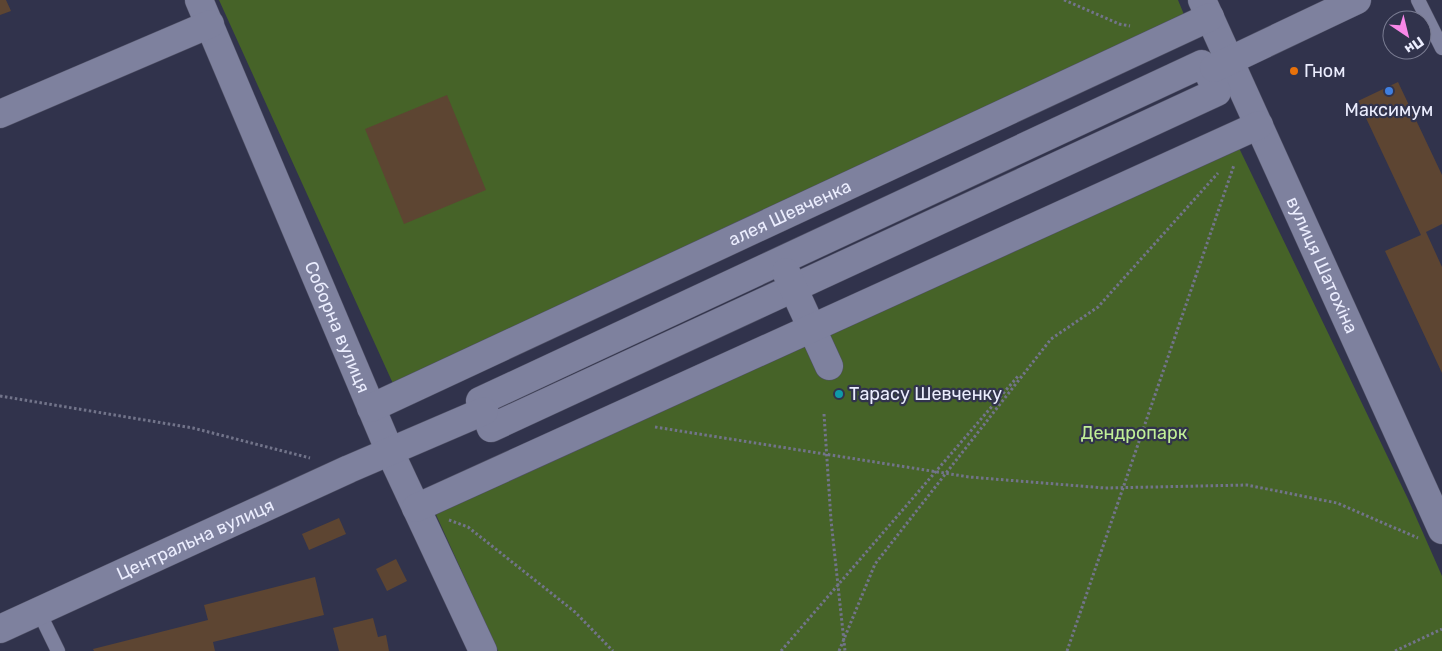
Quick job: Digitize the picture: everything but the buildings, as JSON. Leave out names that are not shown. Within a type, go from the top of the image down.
[{"type":"street","points":[[1219,66],[1217,92],[492,428],[480,401],[1202,64],[1219,66],[1357,0]]},
{"type":"street","name":"алея Шевченка","points":[[371,408],[1172,35],[1206,8]]},
{"type":"street","name":"вулиця Шатохіна","points":[[1206,8],[1219,66],[1247,131],[1433,535]]},
{"type":"street","points":[[0,114],[204,12]]},
{"type":"street","name":"Соборна вулиця","points":[[204,12],[390,452],[483,651]]},
{"type":"street","points":[[416,508],[1247,131]]},
{"type":"street","points":[[780,260],[829,366]]},
{"type":"street","points":[[390,452],[484,411]]},
{"type":"street","name":"Центральна вулиця","points":[[0,628],[390,452]]},
{"type":"lane","points":[[1418,0],[1442,48]]},
{"type":"lane","points":[[39,612],[58,651]]},
{"type":"path","points":[[1064,0],[1119,24],[1172,35]]},
{"type":"path","points":[[1067,651],[1239,148],[1247,131]]},
{"type":"path","points":[[781,651],[1050,339],[1098,307],[1220,170]]},
{"type":"path","points":[[839,651],[875,564],[1050,339]]},
{"type":"path","points":[[0,396],[193,428],[313,459]]},
{"type":"path","points":[[824,414],[831,520],[845,651]]},
{"type":"path","points":[[648,426],[945,473],[1104,488],[1247,485],[1337,503],[1433,535]]},
{"type":"path","points":[[416,508],[468,527],[575,612],[613,651]]},
{"type":"path","points":[[1395,651],[1442,629]]},
{"type":"green space","points":[[219,0],[1178,0],[1185,17],[395,388]]},
{"type":"green space","name":"Дендропарк","points":[[1239,148],[1408,499],[1442,576],[1442,651],[498,651],[433,508]]},
{"type":"place","name":"Гном","points":[[1294,71]]},
{"type":"place","name":"Максимум","points":[[1389,91]]},
{"type":"place","name":"Тарасу Шевченку","points":[[839,394]]}]
